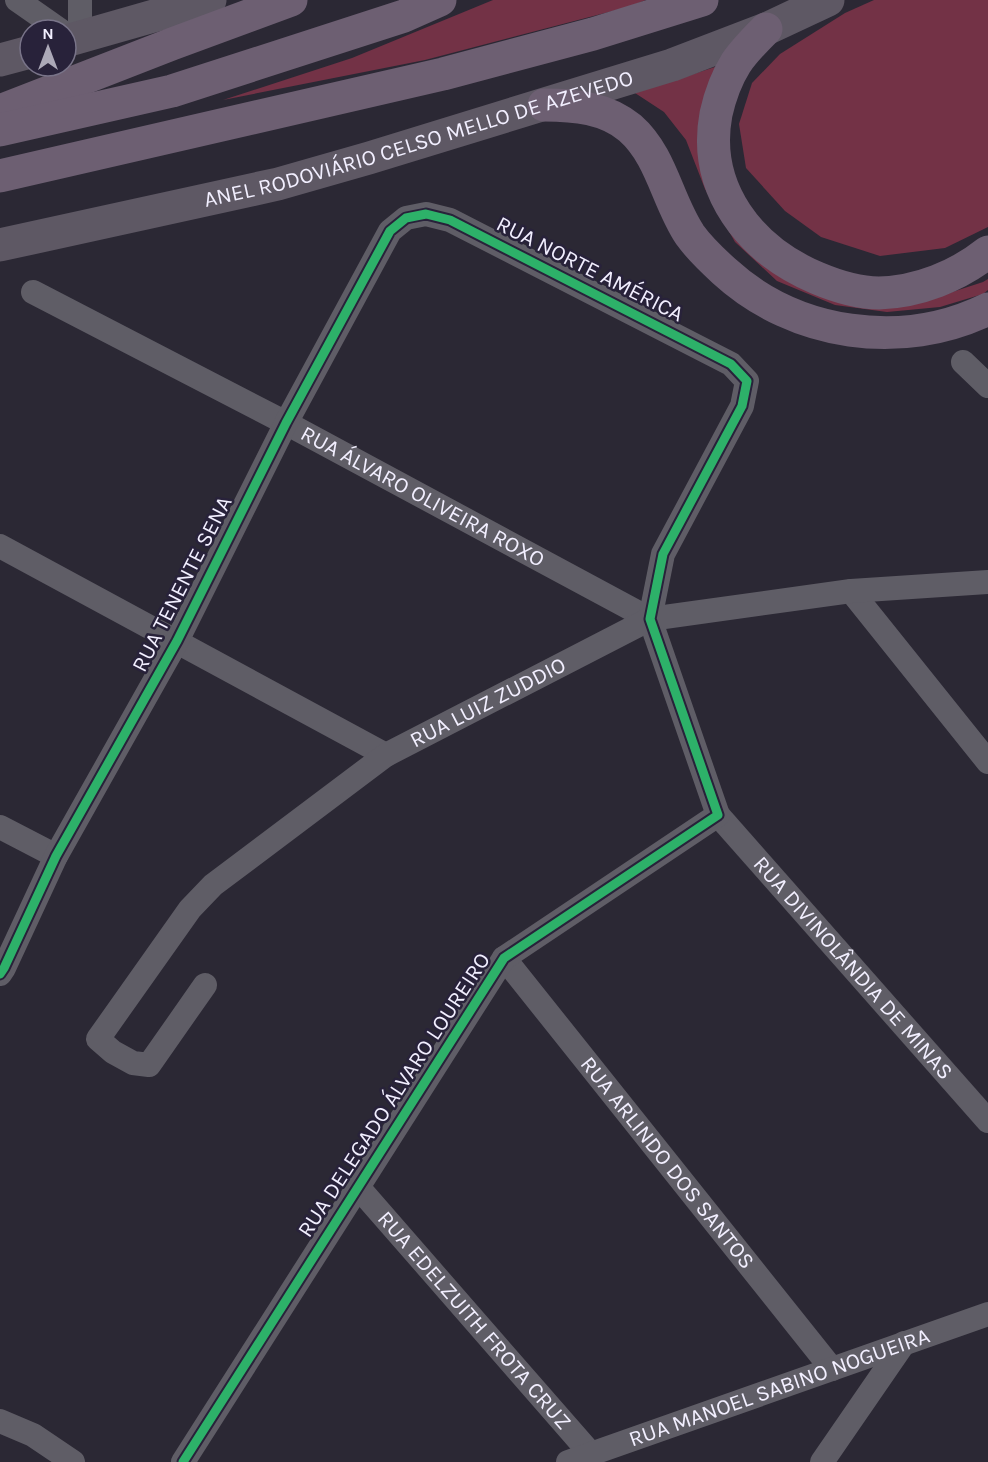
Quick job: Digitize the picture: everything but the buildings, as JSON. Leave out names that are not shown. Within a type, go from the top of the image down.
[{"type":"highway","points":[[0,111],[291,0]]},
{"type":"highway","points":[[0,130],[172,91],[404,16],[440,0]]},
{"type":"highway","points":[[0,176],[443,74],[593,34],[702,0]]},
{"type":"highway","points":[[766,29],[735,64],[725,83],[714,126],[713,147],[722,188],[745,226],[790,264],[831,284],[857,291],[877,293],[923,286],[960,270],[988,252]]},
{"type":"highway","points":[[544,105],[588,108],[615,118],[628,126],[652,155],[676,209],[698,244],[716,264],[743,287],[776,307],[817,323],[877,333],[913,331],[946,325],[988,309]]},
{"type":"main road","points":[[78,34],[210,0]]},
{"type":"main road","name":"ANEL RODOVIÁRIO CELSO MELLO DE AZEVEDO","points":[[0,245],[278,184],[672,65],[766,29],[828,0]]},
{"type":"main road","points":[[0,60],[18,55]]},
{"type":"street","points":[[78,25],[81,21],[80,0]]},
{"type":"street","points":[[13,4],[38,18]]},
{"type":"street","name":"RUA NORTE AMÉRICA","points":[[406,218],[426,214],[450,220],[731,364],[747,381],[742,406],[663,554],[650,619]]},
{"type":"street","name":"RUA TENENTE SENA","points":[[1,969],[56,856],[177,641],[286,423],[390,231],[406,218]]},
{"type":"street","name":"RUA ÁLVARO OLIVEIRA ROXO","points":[[33,291],[286,423],[650,619]]},
{"type":"street","points":[[963,362],[988,386]]},
{"type":"street","points":[[0,546],[386,755]]},
{"type":"street","name":"RUA LUIZ ZUDDIO","points":[[205,985],[149,1065],[133,1063],[113,1052],[98,1039],[190,909],[213,885],[386,755],[650,619],[851,591],[988,582]]},
{"type":"street","points":[[851,591],[988,762]]},
{"type":"street","points":[[650,619],[718,814]]},
{"type":"street","name":"RUA DELEGADO ÁLVARO LOUREIRO","points":[[183,1462],[504,958],[718,814]]},
{"type":"street","name":"RUA DIVINOLÂNDIA DE MINAS","points":[[718,814],[988,1121]]},
{"type":"street","points":[[0,827],[56,856]]},
{"type":"street","name":"RUA ARLINDO DOS SANTOS","points":[[504,958],[832,1369]]},
{"type":"street","name":"RUA EDELZUITH FROTA CRUZ","points":[[358,1187],[591,1454]]},
{"type":"street","name":"RUA MANOEL SABINO NOGUEIRA","points":[[568,1462],[988,1314]]},
{"type":"street","points":[[822,1462],[904,1343]]},
{"type":"street","points":[[0,1421],[33,1435],[73,1462]]},
{"type":"shaded area","points":[[493,0],[646,0],[628,7],[425,60],[223,100],[352,58]]},
{"type":"shaded area","points":[[874,0],[988,0],[988,227],[945,248],[880,256],[821,237],[785,211],[746,168],[739,124],[752,83],[780,54],[845,13]]},
{"type":"shaded area","points":[[718,66],[705,161],[791,276],[943,295],[988,279],[988,290],[983,294],[940,307],[887,312],[835,305],[777,281],[735,242],[705,189],[686,140],[664,112],[635,93]]},
{"type":"cycle path","points":[[0,974],[56,856],[177,641],[286,423],[390,231],[406,218],[426,214],[450,220],[731,364],[747,381],[742,406],[663,554],[650,619],[718,815],[504,958],[183,1462]]}]
